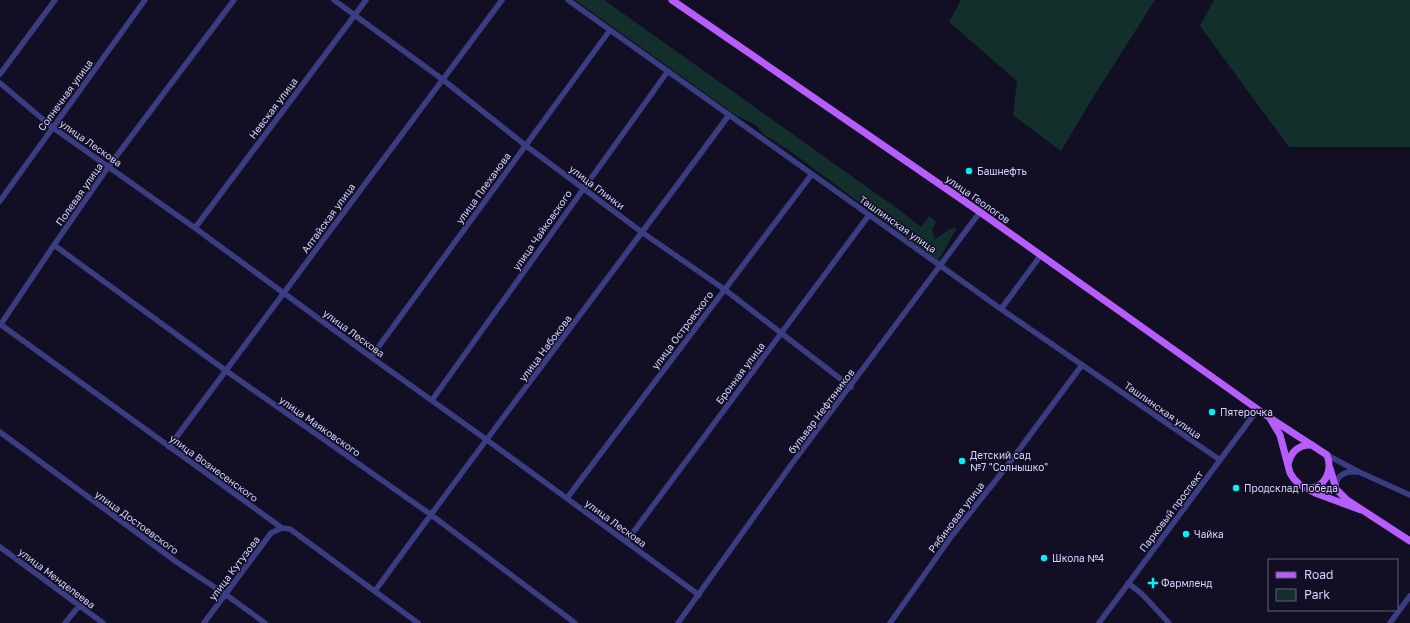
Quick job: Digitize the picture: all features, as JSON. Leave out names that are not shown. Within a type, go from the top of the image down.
[{"type":"main road","name":"улица Геологов","points":[[672,0],[980,212],[1270,418],[1312,445]]},
{"type":"main road","points":[[1270,418],[1280,435],[1290,473],[1294,479],[1305,488],[1361,510]]},
{"type":"main road","points":[[1288,466],[1289,459],[1296,449],[1306,445],[1312,445],[1327,454],[1336,489],[1347,500],[1361,510],[1410,541]]},
{"type":"main road","points":[[1305,488],[1317,486],[1327,475],[1330,468]]},
{"type":"street","points":[[0,74],[56,0]]},
{"type":"street","name":"Солнечная улица","points":[[0,201],[145,0]]},
{"type":"street","name":"Полевая улица","points":[[0,324],[109,166],[234,0]]},
{"type":"street","name":"улица Глинки","points":[[334,0],[442,79],[525,145],[643,233],[724,289],[851,387]]},
{"type":"street","name":"Невская улица","points":[[195,228],[366,0]]},
{"type":"street","name":"Алтайская улица","points":[[169,447],[502,0]]},
{"type":"street","name":"Ташлинская улица","points":[[568,0],[1001,309],[1220,460]]},
{"type":"street","name":"улица Плеханова","points":[[371,357],[610,30]]},
{"type":"street","name":"улица Чайковского","points":[[432,400],[583,187],[668,71]]},
{"type":"street","name":"улица Лескова","points":[[0,83],[52,127],[195,228],[699,595]]},
{"type":"street","name":"улица Набокова","points":[[375,592],[430,514],[643,233],[729,115]]},
{"type":"street","name":"улица Островского","points":[[567,498],[812,174]]},
{"type":"street","name":"бульвар Нефтяников","points":[[678,623],[791,465],[851,387],[980,212]]},
{"type":"street","name":"Бронная улица","points":[[626,542],[869,215]]},
{"type":"street","name":"улица Маяковского","points":[[54,245],[225,370],[430,514],[575,623]]},
{"type":"street","points":[[1001,309],[1041,255]]},
{"type":"street","name":"улица Вознесенского","points":[[0,324],[282,528],[290,529],[418,623]]},
{"type":"street","name":"Рябиновая улица","points":[[890,623],[951,537],[1082,365]]},
{"type":"street","name":"Парковый проспект","points":[[1098,623],[1258,409]]},
{"type":"street","name":"улица Достоевского","points":[[0,432],[178,563],[265,623]]},
{"type":"street","points":[[1327,454],[1359,472],[1410,495]]},
{"type":"street","points":[[1336,489],[1336,483],[1340,476],[1350,472],[1359,472]]},
{"type":"street","name":"улица Кутузова","points":[[204,623],[272,533],[282,528]]},
{"type":"street","name":"улица Менделеева","points":[[0,547],[103,623]]},
{"type":"street","points":[[1128,583],[1142,594],[1169,623]]},
{"type":"street","points":[[1390,623],[1410,596]]},
{"type":"street","points":[[65,623],[79,606]]},
{"type":"green space","points":[[575,0],[604,0],[898,209],[921,227],[929,216],[936,222],[932,229],[935,239],[950,229],[957,228],[938,261],[790,151],[763,134],[756,125],[737,116]]},
{"type":"green space","points":[[961,0],[1155,0],[1061,151],[1013,115],[1017,81],[949,22]]},
{"type":"green space","points":[[1214,0],[1410,0],[1410,147],[1289,147],[1200,26]]},
{"type":"place","name":"Башнефть","points":[[969,171]]},
{"type":"place","name":"Пятерочка","points":[[1212,412]]},
{"type":"place","name":"Детский сад №7 \"Солнышко\"","points":[[962,461]]},
{"type":"place","name":"Продсклад Победа","points":[[1236,488]]},
{"type":"place","name":"Чайка","points":[[1186,534]]},
{"type":"place","name":"Школа №4","points":[[1044,558]]},
{"type":"place","name":"Фармленд","points":[[1153,583]]}]
